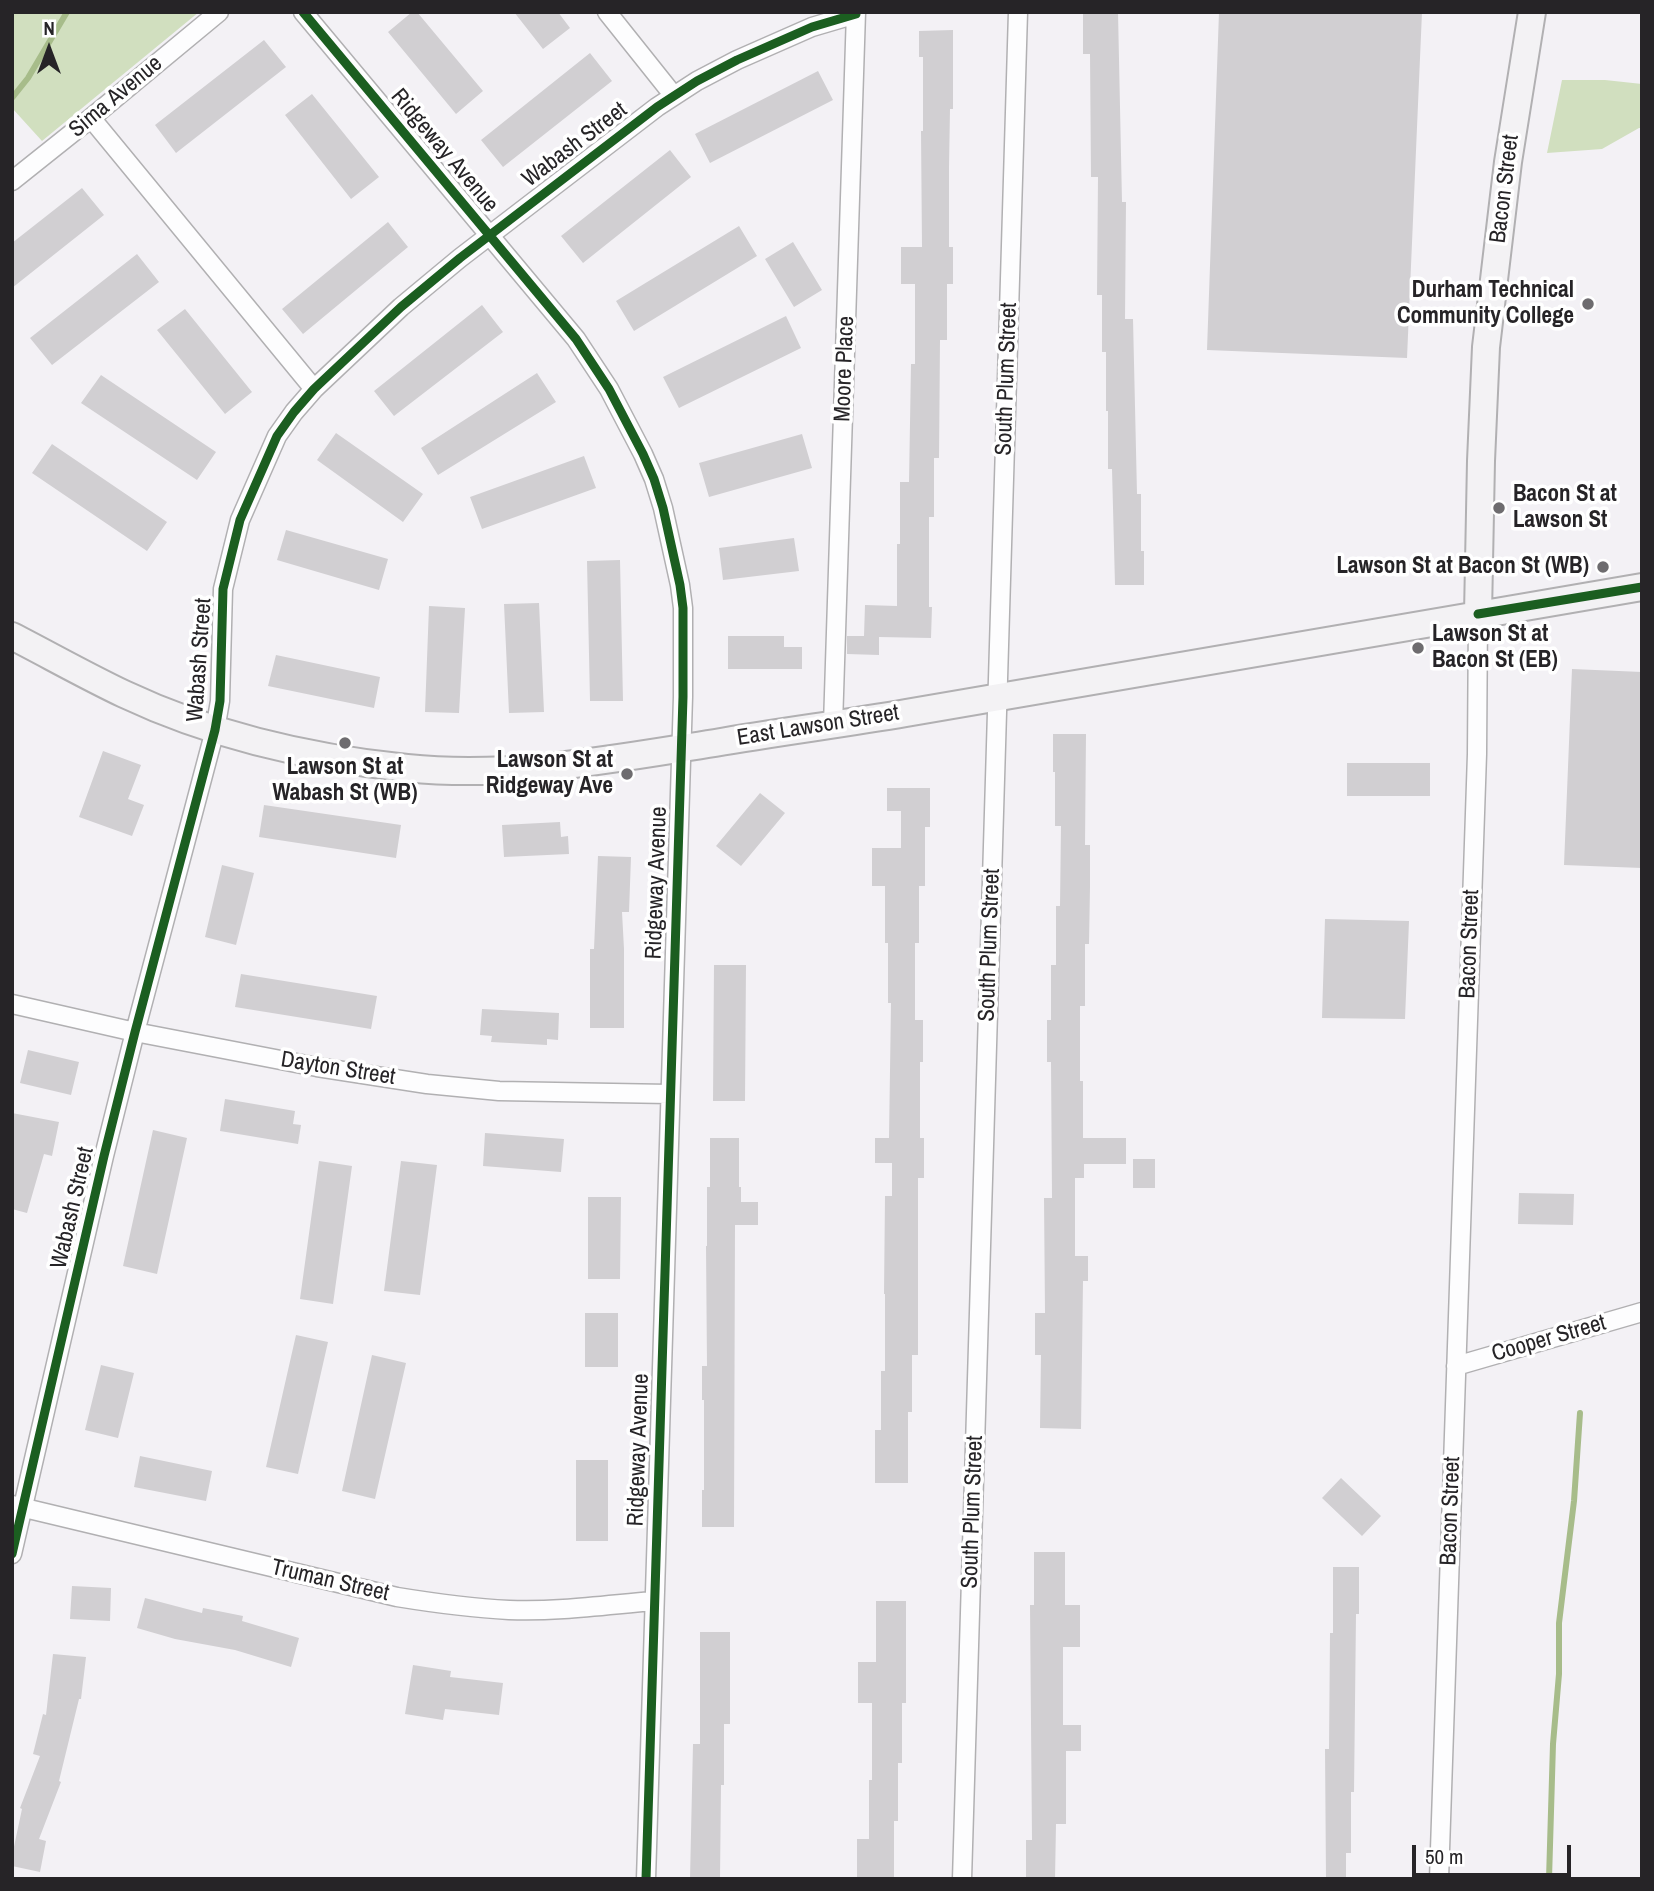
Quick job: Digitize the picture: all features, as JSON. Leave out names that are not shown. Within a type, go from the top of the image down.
[{"type":"street","name":"Sima Avenue","points":[[12,181],[219,12]]},
{"type":"street","name":"Ridgeway Avenue","points":[[303,12],[576,339],[609,389],[654,479],[680,586],[683,608],[681,749],[646,1879]]},
{"type":"street","points":[[607,12],[674,96]]},
{"type":"street","name":"South Plum Street","points":[[962,1879],[1018,12]]},
{"type":"street","name":"Bacon Street","points":[[1439,1879],[1476,767],[1481,461],[1486,347],[1508,162],[1532,12]]},
{"type":"street","name":"Wabash Street","points":[[12,1554],[18,1506],[104,1156],[215,730],[220,701],[223,589],[240,520],[277,436],[314,389],[401,307],[601,148],[697,81],[812,27],[856,13]]},
{"type":"street","name":"Moore Place","points":[[833,725],[856,13]]},
{"type":"street","points":[[91,118],[314,389]]},
{"type":"street","name":"East Lawson Street","points":[[12,636],[125,694],[215,730],[293,751],[354,762],[411,769],[473,772],[544,769],[833,725],[1642,587]]},
{"type":"street","name":"Dayton Street","points":[[12,1004],[135,1032],[317,1067],[427,1084],[499,1091],[669,1094]]},
{"type":"street","name":"Cooper Street","points":[[1456,1366],[1642,1312]]},
{"type":"street","name":"Truman Street","points":[[18,1506],[371,1591],[429,1602],[510,1610],[654,1601]]},
{"type":"green space","points":[[12,12],[199,12],[42,141],[12,108]]},
{"type":"green space","points":[[1562,80],[1605,80],[1642,84],[1642,128],[1602,149],[1547,153]]},
{"type":"building","points":[[412,12],[417,12],[483,91],[456,114],[388,32]]},
{"type":"building","points":[[514,12],[558,12],[570,28],[543,49]]},
{"type":"building","points":[[1083,12],[1118,12],[1122,202],[1126,202],[1125,319],[1133,319],[1137,494],[1141,494],[1144,585],[1115,585],[1112,469],[1108,469],[1106,352],[1102,352],[1102,295],[1097,295],[1098,177],[1091,177],[1090,54],[1083,54]]},
{"type":"building","points":[[1219,12],[1422,12],[1407,358],[1207,350]]},
{"type":"building","points":[[953,30],[949,247],[953,247],[953,284],[947,284],[947,340],[940,340],[939,458],[934,458],[934,517],[929,517],[931,638],[879,637],[879,655],[847,654],[847,636],[864,636],[865,605],[897,606],[900,482],[909,482],[911,364],[915,364],[915,284],[901,284],[901,247],[922,247],[923,57],[919,57],[919,31]]},
{"type":"building","points":[[264,40],[286,67],[176,153],[155,125]]},
{"type":"building","points":[[590,53],[612,81],[503,167],[481,140]]},
{"type":"building","points":[[818,71],[833,100],[710,163],[695,134]]},
{"type":"building","points":[[312,94],[379,177],[351,199],[285,115]]},
{"type":"building","points":[[670,150],[691,177],[583,263],[561,236]]},
{"type":"building","points":[[82,188],[104,215],[12,288],[12,243]]},
{"type":"building","points":[[388,222],[408,247],[303,334],[282,309]]},
{"type":"building","points":[[739,226],[757,256],[634,331],[616,301]]},
{"type":"building","points":[[793,242],[822,290],[794,307],[765,259]]},
{"type":"building","points":[[137,254],[159,282],[52,365],[30,338]]},
{"type":"building","points":[[482,305],[503,332],[394,416],[374,391]]},
{"type":"building","points":[[185,309],[252,392],[225,414],[157,330]]},
{"type":"building","points":[[786,316],[801,348],[679,408],[663,377]]},
{"type":"building","points":[[537,373],[556,402],[438,475],[421,448]]},
{"type":"building","points":[[101,375],[216,452],[197,480],[81,403]]},
{"type":"building","points":[[336,433],[423,494],[403,522],[317,460]]},
{"type":"building","points":[[802,434],[812,468],[709,497],[699,463]]},
{"type":"building","points":[[52,444],[167,522],[147,551],[32,473]]},
{"type":"building","points":[[584,456],[596,488],[482,529],[470,497]]},
{"type":"building","points":[[286,530],[388,559],[379,590],[277,560]]},
{"type":"building","points":[[794,538],[799,571],[723,580],[719,548]]},
{"type":"building","points":[[620,560],[623,701],[590,701],[587,561]]},
{"type":"building","points":[[539,603],[544,712],[509,713],[504,604]]},
{"type":"building","points":[[429,606],[465,608],[459,713],[425,712]]},
{"type":"building","points":[[728,636],[784,636],[784,647],[802,647],[802,669],[728,669]]},
{"type":"building","points":[[276,655],[380,677],[374,708],[268,686]]},
{"type":"building","points":[[1572,669],[1642,672],[1642,868],[1564,865]]},
{"type":"building","points":[[1053,734],[1086,734],[1085,845],[1090,845],[1090,887],[1089,944],[1085,944],[1085,1006],[1080,1006],[1083,1138],[1126,1138],[1126,1164],[1084,1164],[1084,1178],[1075,1178],[1075,1256],[1088,1256],[1088,1281],[1083,1281],[1081,1429],[1040,1428],[1041,1355],[1035,1355],[1035,1313],[1045,1313],[1044,1198],[1052,1198],[1051,1062],[1047,1062],[1047,1020],[1051,1020],[1051,965],[1056,965],[1056,906],[1060,906],[1061,826],[1055,826]]},
{"type":"building","points":[[103,751],[141,765],[128,799],[144,805],[132,836],[79,817]]},
{"type":"building","points":[[1347,763],[1430,763],[1430,796],[1347,796]]},
{"type":"building","points":[[887,788],[930,788],[930,827],[925,827],[925,886],[919,886],[919,943],[915,943],[915,1020],[923,1020],[920,1138],[924,1138],[924,1178],[918,1178],[918,1355],[912,1355],[912,1412],[908,1412],[908,1483],[875,1483],[875,1430],[881,1430],[881,1371],[885,1371],[885,1196],[892,1196],[892,1163],[875,1163],[875,1138],[889,1138],[891,1003],[888,1003],[885,886],[872,886],[872,848],[901,848],[901,811],[887,811]]},
{"type":"building","points":[[760,793],[785,813],[741,866],[716,846]]},
{"type":"building","points":[[264,805],[401,825],[396,858],[259,837]]},
{"type":"building","points":[[560,822],[561,837],[568,836],[569,854],[504,857],[502,825]]},
{"type":"building","points":[[598,856],[631,857],[629,912],[622,912],[624,1028],[590,1028],[590,949],[594,949]]},
{"type":"building","points":[[222,865],[254,873],[236,945],[205,937]]},
{"type":"building","points":[[1325,919],[1409,921],[1405,1019],[1322,1018]]},
{"type":"building","points":[[714,965],[746,965],[745,1101],[713,1101]]},
{"type":"building","points":[[241,974],[377,996],[371,1029],[235,1007]]},
{"type":"building","points":[[482,1009],[559,1013],[558,1040],[547,1039],[547,1045],[491,1042],[492,1036],[480,1035]]},
{"type":"building","points":[[28,1050],[79,1062],[71,1095],[20,1083]]},
{"type":"building","points":[[225,1099],[295,1111],[293,1124],[301,1125],[298,1144],[220,1131]]},
{"type":"building","points":[[12,1113],[59,1122],[52,1156],[44,1154],[27,1213],[12,1209]]},
{"type":"building","points":[[153,1130],[187,1138],[157,1274],[123,1266]]},
{"type":"building","points":[[485,1133],[564,1139],[561,1172],[483,1166]]},
{"type":"building","points":[[710,1138],[739,1138],[741,1202],[758,1202],[758,1225],[735,1225],[734,1527],[702,1527],[702,1366],[707,1366],[706,1246]]},
{"type":"building","points":[[1133,1159],[1155,1159],[1155,1188],[1133,1188]]},
{"type":"building","points":[[319,1161],[352,1166],[333,1304],[300,1299]]},
{"type":"building","points":[[401,1161],[437,1165],[420,1295],[384,1291]]},
{"type":"building","points":[[1519,1193],[1574,1194],[1573,1225],[1518,1224]]},
{"type":"building","points":[[588,1197],[621,1197],[620,1279],[588,1279]]},
{"type":"building","points":[[585,1313],[618,1313],[618,1367],[585,1367]]},
{"type":"building","points":[[296,1335],[328,1342],[298,1474],[266,1467]]},
{"type":"building","points":[[372,1355],[406,1363],[375,1499],[342,1491]]},
{"type":"building","points":[[101,1365],[134,1373],[118,1438],[85,1430]]},
{"type":"building","points":[[140,1456],[212,1471],[206,1501],[134,1487]]},
{"type":"building","points":[[576,1460],[608,1460],[608,1541],[576,1541]]},
{"type":"building","points":[[1341,1478],[1381,1516],[1362,1536],[1322,1498]]},
{"type":"building","points":[[1034,1552],[1065,1552],[1065,1605],[1080,1605],[1080,1647],[1063,1647],[1063,1725],[1081,1725],[1081,1751],[1066,1751],[1066,1824],[1056,1824],[1055,1879],[1026,1879],[1026,1840],[1032,1840],[1030,1605],[1034,1605]]},
{"type":"building","points":[[1333,1567],[1359,1567],[1354,1792],[1351,1792],[1351,1853],[1346,1853],[1346,1879],[1326,1879],[1325,1749],[1329,1749]]},
{"type":"building","points":[[72,1586],[111,1588],[110,1621],[70,1619]]},
{"type":"building","points":[[145,1598],[202,1613],[203,1608],[243,1616],[242,1621],[299,1638],[291,1667],[235,1650],[175,1639],[137,1628]]},
{"type":"building","points":[[876,1601],[906,1601],[906,1703],[902,1703],[902,1763],[898,1763],[898,1821],[894,1821],[894,1879],[857,1879],[857,1839],[869,1839],[869,1780],[872,1780],[872,1703],[858,1703],[858,1662],[876,1662]]},
{"type":"building","points":[[700,1632],[730,1632],[730,1724],[724,1724],[720,1879],[690,1879],[693,1744],[700,1744]]},
{"type":"building","points":[[53,1654],[86,1657],[81,1699],[59,1781],[61,1782],[39,1839],[46,1841],[40,1872],[12,1866],[12,1856],[22,1809],[20,1808],[40,1756],[33,1754],[43,1714],[46,1715]]},
{"type":"building","points":[[413,1665],[451,1671],[450,1677],[503,1683],[499,1715],[445,1709],[443,1720],[405,1714]]},
{"type":"waterway","points":[[12,98],[28,78],[67,12]]},
{"type":"waterway","points":[[1549,1879],[1559,1623],[1574,1501],[1580,1413]]},
{"type":"cycle path","points":[[303,12],[576,339],[609,389],[654,479],[680,585],[683,608],[683,697],[646,1879]]},
{"type":"cycle path","points":[[12,1554],[104,1156],[215,730],[220,701],[223,589],[240,520],[277,436],[314,389],[401,307],[460,258],[657,107],[697,81],[737,60],[812,27],[856,12]]},
{"type":"cycle path","points":[[1478,614],[1642,587]]},
{"type":"place","name":"Durham Technical Community College","points":[[1588,304]]},
{"type":"place","name":"Bacon St at Lawson St","points":[[1499,508]]},
{"type":"place","name":"Lawson St at Bacon St (WB)","points":[[1603,567]]},
{"type":"place","name":"Lawson St at Bacon St (EB)","points":[[1418,648]]},
{"type":"place","name":"Lawson St at Wabash St (WB)","points":[[345,743]]},
{"type":"place","name":"Lawson St at Ridgeway Ave","points":[[627,774]]}]
